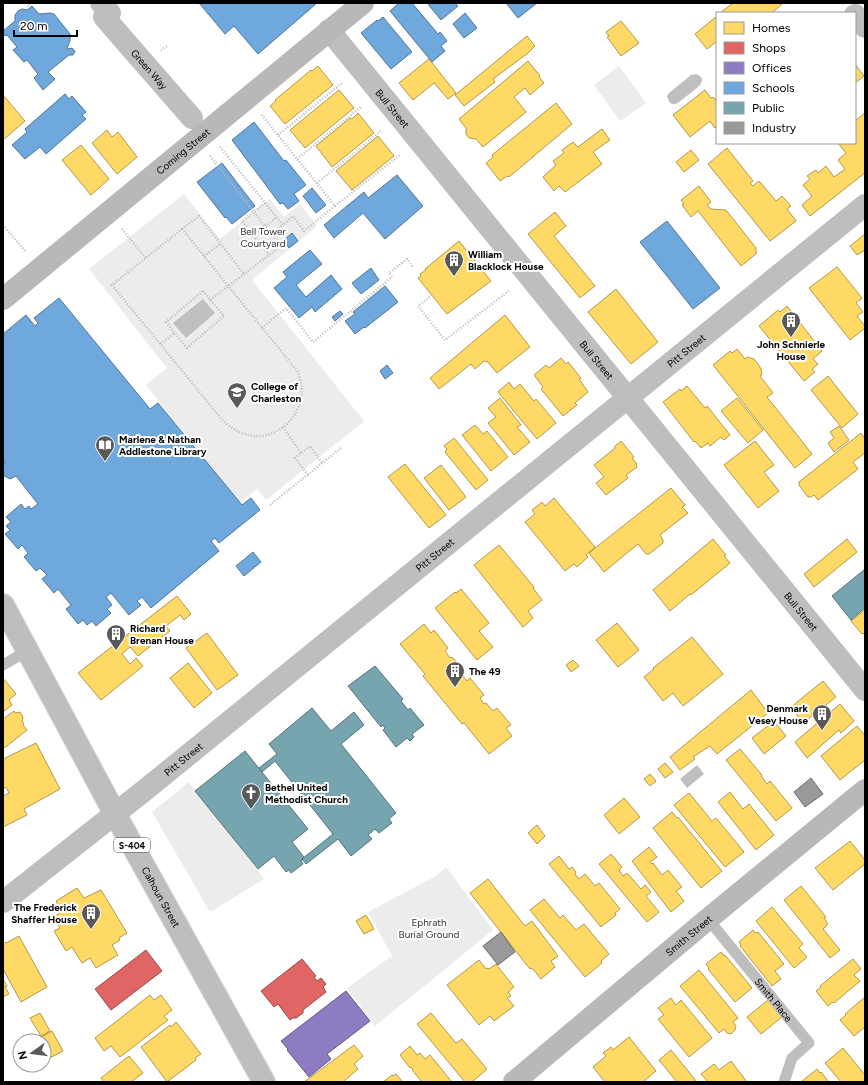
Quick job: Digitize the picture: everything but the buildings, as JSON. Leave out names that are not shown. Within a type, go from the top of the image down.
[{"type":"street","name":"Green Way","points":[[101,3],[110,13],[104,17],[192,118]]},
{"type":"street","name":"Coming Street","points":[[3,299],[363,3]]},
{"type":"street","points":[[846,3],[853,12]]},
{"type":"street","points":[[856,16],[865,27]]},
{"type":"street","name":"Bull Street","points":[[329,30],[865,690]]},
{"type":"street","name":"Pitt Street","points":[[3,902],[115,814],[865,205]]},
{"type":"street","name":"Calhoun Street","points":[[3,606],[115,814],[264,1082]]},
{"type":"street","name":"Smith Street","points":[[514,1082],[708,919],[865,790]]},
{"type":"lane","points":[[3,665],[27,651]]},
{"type":"lane","name":"Smith Place","points":[[708,919],[809,1043],[792,1058],[784,1082]]},
{"type":"path","points":[[26,3],[30,7]]},
{"type":"path","points":[[278,136],[342,84]]},
{"type":"path","points":[[297,159],[361,107]]},
{"type":"path","points":[[258,111],[335,206]]},
{"type":"path","points":[[317,183],[381,131]]},
{"type":"path","points":[[219,145],[283,225]]},
{"type":"path","points":[[208,154],[281,246],[210,300]]},
{"type":"path","points":[[271,234],[293,216],[304,231],[400,155]]},
{"type":"path","points":[[265,203],[242,221],[269,255]]},
{"type":"path","points":[[182,229],[298,372],[301,384],[301,396],[297,410],[288,424],[276,432],[264,436],[252,436],[235,430],[224,422],[112,285],[182,229],[199,216],[244,274]]},
{"type":"path","points":[[254,236],[277,217]]},
{"type":"path","points":[[3,225],[26,252]]},
{"type":"path","points":[[120,227],[146,258]]},
{"type":"path","points":[[204,256],[220,244]]},
{"type":"path","points":[[262,328],[286,308],[313,342],[392,277],[389,273],[407,259],[413,266]]},
{"type":"path","points":[[432,295],[418,306],[445,340],[510,290]]},
{"type":"path","points":[[203,291],[210,300],[224,316],[187,348],[166,322],[203,291]]},
{"type":"path","points":[[161,344],[174,333]]},
{"type":"path","points":[[282,427],[301,453]]},
{"type":"path","points":[[308,474],[295,458],[301,453],[310,446],[322,463]]},
{"type":"path","points":[[270,505],[341,448]]},
{"type":"green space","points":[[619,66],[646,103],[620,121],[594,85]]},
{"type":"green space","name":"Bell Tower Courtyard","points":[[184,194],[220,239],[270,199],[284,217],[300,204],[317,226],[252,280],[364,421],[266,500],[257,489],[239,503],[146,385],[167,368],[89,269]]},
{"type":"green space","points":[[189,782],[264,879],[210,912],[152,812]]},
{"type":"green space","name":"Ephrath Burial Ground","points":[[446,867],[493,930],[375,1026],[347,988],[392,956],[368,912],[436,876]]},
{"type":"shaded area","points":[[696,74],[702,79],[700,85],[677,103],[673,104],[669,102],[667,96],[669,93],[691,75]]},
{"type":"shaded area","points":[[203,299],[215,313],[186,338],[173,323]]},
{"type":"shaded area","points":[[697,765],[704,774],[687,788],[680,779]]},
{"type":"place","name":"William Blacklock House","points":[[454,277]]},
{"type":"place","name":"John Schnierle House","points":[[791,338]]},
{"type":"place","name":"College of Charleston","points":[[237,409]]},
{"type":"place","name":"Marlene & Nathan Addlestone Library","points":[[105,462]]},
{"type":"place","name":"Richard Brenan House","points":[[116,651]]},
{"type":"place","name":"The 49","points":[[455,688]]},
{"type":"place","name":"Denmark Vesey House","points":[[822,731]]},
{"type":"place","name":"Bethel United Methodist Church","points":[[251,810]]},
{"type":"place","name":"The Frederick Shaffer House","points":[[91,930]]}]
